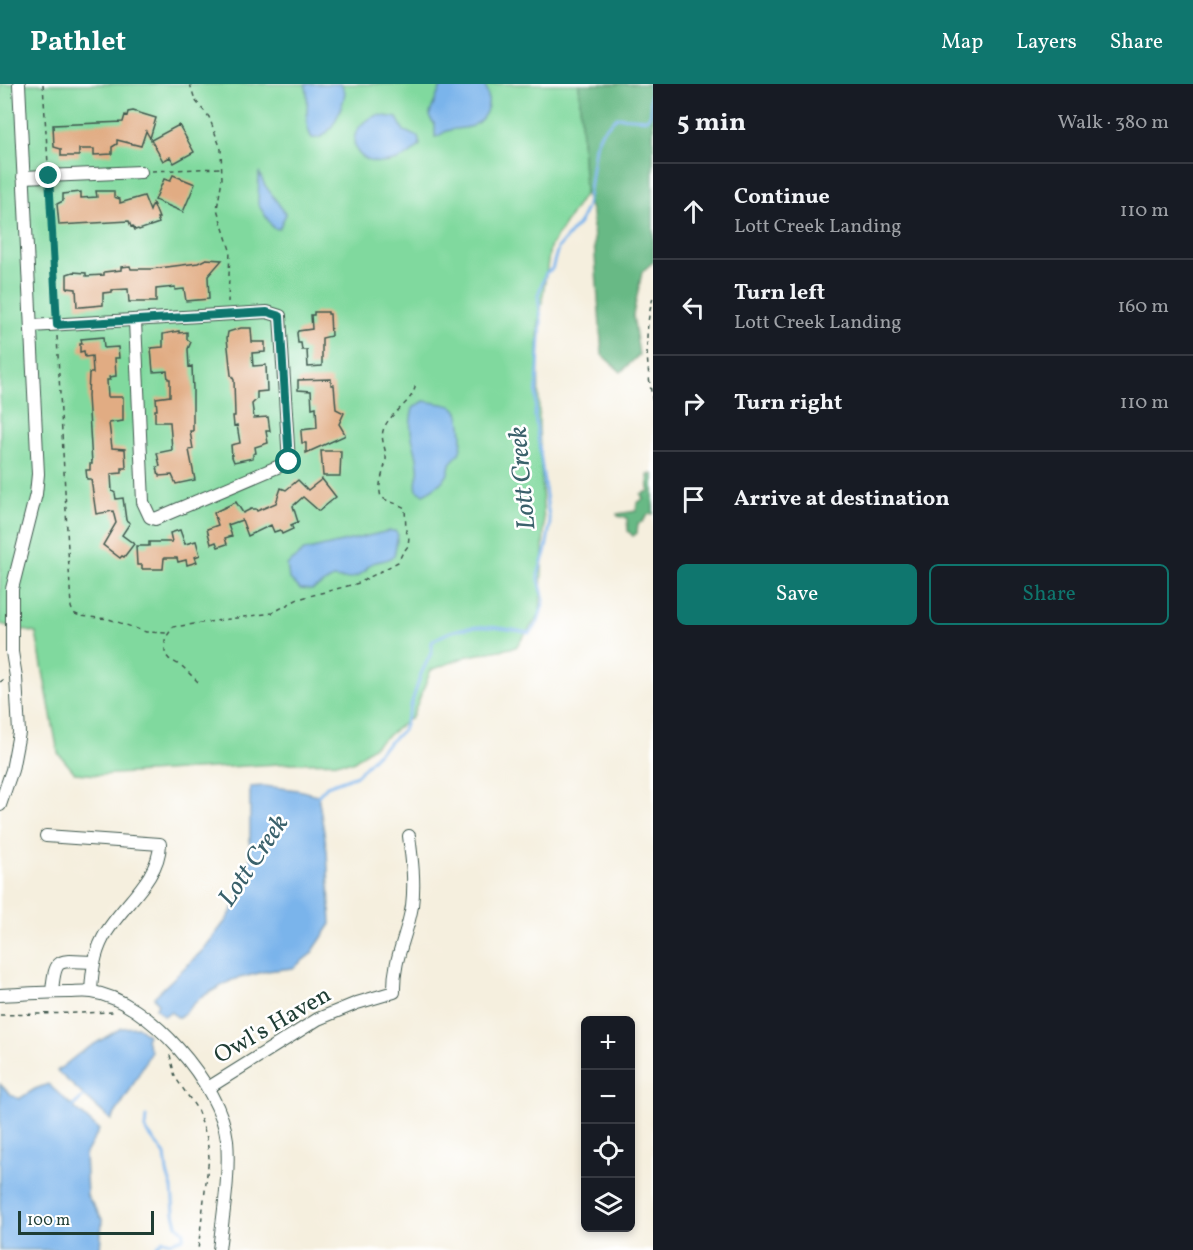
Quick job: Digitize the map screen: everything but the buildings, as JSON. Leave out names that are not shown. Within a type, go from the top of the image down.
[{"type":"street","points":[[0,805],[12,770],[19,734],[16,677],[6,653],[12,589],[36,494],[38,474],[19,84]]},
{"type":"street","points":[[23,177],[141,172]]},
{"type":"street","points":[[31,326],[267,312],[280,316],[289,462],[155,519],[147,513],[143,502],[135,321]]},
{"type":"street","points":[[46,836],[160,844],[160,857],[154,867],[103,938],[93,962],[91,992]]},
{"type":"street","name":"Owl's Haven","points":[[208,1088],[318,1019],[357,1003],[394,992],[394,972],[412,906],[414,875],[409,836]]},
{"type":"street","points":[[52,992],[54,970],[58,964],[64,961],[93,962]]},
{"type":"street","points":[[0,995],[91,992],[150,1020],[171,1048],[208,1088],[221,1116],[227,1138],[228,1163],[219,1250]]},
{"type":"path","points":[[43,84],[71,607],[73,613],[80,616],[109,619],[146,632],[168,633]]},
{"type":"path","points":[[190,84],[193,97],[209,117],[221,149],[222,179],[217,209],[230,250],[228,315]]},
{"type":"path","points":[[141,172],[220,168]]},
{"type":"path","points":[[653,298],[649,313],[646,347],[653,403]]},
{"type":"path","points":[[198,682],[165,654],[164,648],[168,633],[178,624],[272,613],[298,599],[359,583],[398,562],[408,546],[405,508],[381,497],[380,481],[386,462],[382,437],[385,426],[412,395],[416,383]]},
{"type":"path","points":[[0,1015],[125,1008]]},
{"type":"path","points":[[171,1048],[175,1077],[197,1109],[207,1138],[209,1157],[198,1250]]},
{"type":"green space","points":[[0,84],[579,84],[585,193],[550,247],[538,329],[539,428],[544,527],[540,614],[516,647],[468,656],[431,670],[412,717],[353,762],[294,763],[99,775],[75,773],[58,753],[36,633],[0,624]]},
{"type":"green space","points":[[579,84],[653,84],[653,262],[642,272],[633,315],[639,355],[621,372],[602,355],[592,213],[585,193]]},
{"type":"green space","points":[[653,474],[653,514],[649,514],[638,523],[637,533],[633,536],[628,531],[627,518],[617,514],[636,511],[637,503],[643,499],[641,494],[649,491],[648,475]]},
{"type":"water","points":[[305,84],[341,84],[345,92],[342,106],[334,122],[330,129],[319,138],[312,138],[307,125],[308,97]]},
{"type":"water","points":[[442,84],[484,84],[488,102],[485,113],[478,123],[453,129],[435,137],[435,125],[430,118],[430,113]]},
{"type":"water","points":[[378,115],[397,118],[404,131],[418,137],[420,145],[404,158],[382,163],[370,161],[361,156],[354,139],[357,130],[365,122]]},
{"type":"water","points":[[259,172],[264,184],[286,214],[279,229],[273,228],[258,204]]},
{"type":"water","points":[[424,401],[455,408],[461,423],[462,437],[461,449],[451,462],[446,477],[436,487],[423,494],[417,490],[416,486],[418,469],[411,432],[411,417],[413,408]]},
{"type":"water","points":[[395,531],[398,535],[394,556],[370,565],[353,578],[333,578],[312,590],[300,589],[289,578],[287,565],[304,551]]},
{"type":"water","points":[[264,786],[318,795],[327,851],[331,924],[311,954],[293,968],[267,971],[232,980],[201,997],[179,1018],[170,1012],[164,1016],[156,1008],[158,1003],[154,997],[203,950],[227,919],[244,890],[250,860],[250,787]]},
{"type":"water","points":[[138,1027],[148,1035],[146,1040],[151,1051],[111,1120],[57,1071],[81,1052],[121,1028]]},
{"type":"water","points":[[0,1084],[11,1095],[19,1099],[48,1084],[99,1130],[85,1155],[87,1196],[102,1219],[100,1250],[0,1250]]},
{"type":"waterway","name":"Lott Creek","points":[[316,798],[327,786],[357,775],[403,730],[421,674],[432,651],[432,642],[443,635],[466,628],[505,628],[529,633],[538,622],[544,600],[538,575],[550,525],[535,416],[541,321],[538,295],[546,273],[552,269],[558,248],[580,222],[587,205],[595,146],[602,131],[617,117],[647,119],[651,113],[650,84]]},
{"type":"waterway","points":[[71,1108],[86,1094]]},
{"type":"waterway","name":"Lott Creek","points":[[146,1117],[145,1129],[165,1155],[172,1188],[174,1213],[177,1225],[184,1232],[183,1238],[171,1242],[163,1240],[153,1250]]},
{"type":"route","points":[[49,176],[57,325],[267,312],[280,316],[289,462]]}]
